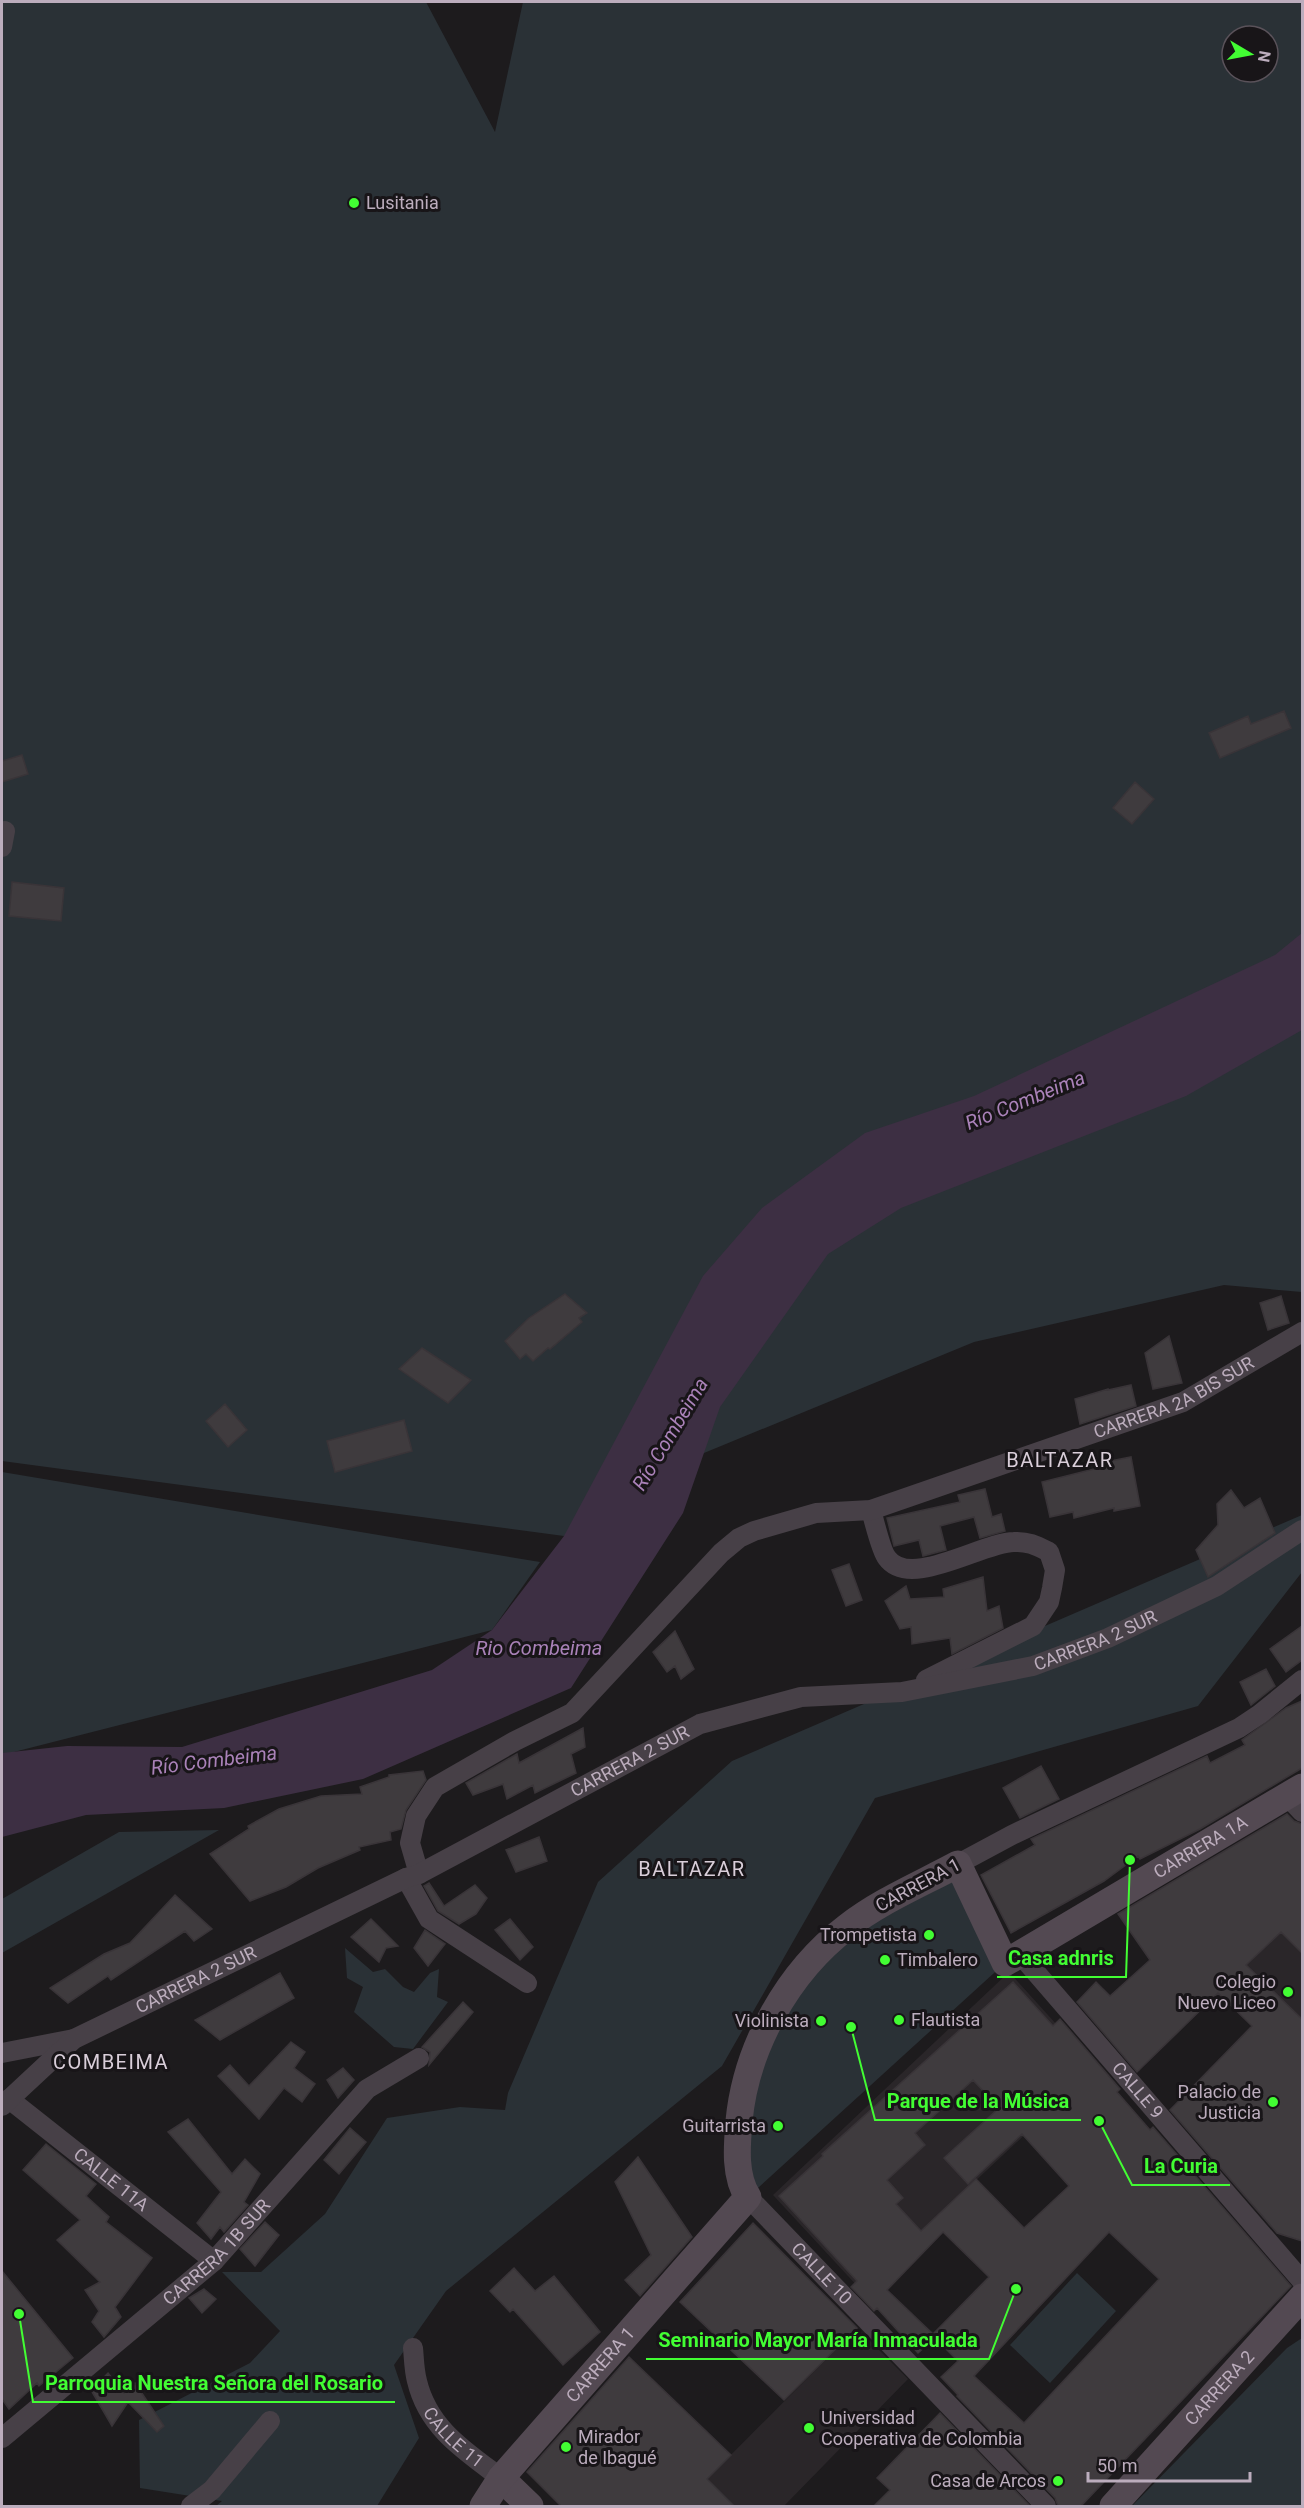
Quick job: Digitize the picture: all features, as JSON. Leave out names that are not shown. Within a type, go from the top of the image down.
[{"type":"street","name":"CARRERA 2A BIS SUR","points":[[412,1876],[410,1843],[416,1816],[435,1787],[515,1741],[572,1713],[721,1553],[739,1538],[816,1513],[871,1510],[1183,1402],[1302,1332]]},
{"type":"street","points":[[871,1510],[887,1558],[902,1568],[923,1569],[1011,1542],[1032,1543],[1049,1552],[1055,1570],[1049,1602],[1033,1626],[902,1692]]},
{"type":"street","name":"CARRERA 2 SUR","points":[[5,2103],[74,2039],[412,1876],[700,1724],[801,1697],[902,1692],[1033,1666],[1108,1638],[1217,1586],[1302,1530]]},
{"type":"street","name":"CARRERA 1","points":[[483,2506],[501,2478],[748,2197],[741,2183],[738,2158],[740,2109],[748,2074],[773,2013],[812,1960],[848,1926],[876,1908],[1012,1835],[1239,1728],[1302,1680]]},
{"type":"street","name":"CARRERA 1A","points":[[1012,1959],[1297,1798]]},
{"type":"street","name":"CALLE 9","points":[[958,1864],[1012,1959],[1302,2281]]},
{"type":"street","points":[[412,1876],[429,1919],[526,1983]]},
{"type":"street","points":[[2,2053],[74,2039]]},
{"type":"street","name":"CARRERA 1B SUR","points":[[2,2439],[214,2260],[368,2089],[419,2058]]},
{"type":"street","name":"CALLE 11A","points":[[5,2103],[214,2260]]},
{"type":"street","name":"CALLE 10","points":[[748,2197],[1046,2506]]},
{"type":"street","name":"CARRERA 2","points":[[1113,2506],[1302,2297]]},
{"type":"street","name":"CALLE 11","points":[[413,2348],[417,2380],[429,2411],[448,2437],[501,2478],[530,2506]]},
{"type":"street","points":[[191,2506],[212,2490],[270,2421]]},
{"type":"shaded area","points":[[2,2],[426,2],[495,132],[523,2],[1302,2],[1302,1292],[1224,1285],[974,1342],[704,1453],[564,1536],[2,1461]]},
{"type":"shaded area","points":[[2,1472],[540,1562],[492,1630],[2,1755]]},
{"type":"shaded area","points":[[1302,1515],[1302,1572],[1198,1706],[875,1798],[722,2066],[446,2291],[394,2365],[419,2438],[377,2506],[216,2506],[222,2501],[140,2488],[139,2420],[250,2363],[280,2331],[222,2272],[261,2272],[325,2214],[387,2118],[460,2107],[505,2110],[508,2093],[598,1882],[732,1761]]},
{"type":"shaded area","points":[[219,1830],[2,1953],[2,1899],[119,1832]]},
{"type":"shaded area","points":[[958,1864],[1005,1963],[748,2197],[740,2109],[812,1960]]},
{"type":"shaded area","name":"Colegio Nuevo Liceo","points":[[1281,1931],[1302,1953],[1302,2019],[1246,1965]]},
{"type":"shaded area","points":[[345,1948],[373,1972],[385,1969],[403,1987],[414,1992],[430,1973],[439,1969],[437,1997],[448,2002],[413,2049],[394,2047],[354,2012],[363,1987],[347,1978]]},
{"type":"shaded area","points":[[1009,1972],[1096,2068],[860,2289],[773,2195]]},
{"type":"shaded area","points":[[1077,2273],[1116,2311],[1050,2383],[1010,2345]]},
{"type":"shaded area","name":"Universidad Cooperativa de Colombia","points":[[857,2328],[908,2379],[784,2506],[734,2506],[707,2479]]},
{"type":"shaded area","points":[[1302,2338],[1302,2506],[1132,2506],[1287,2348]]},
{"type":"water","name":"Rio Combeima","points":[[1302,933],[1302,1030],[1186,1096],[901,1208],[828,1254],[720,1407],[683,1513],[571,1688],[363,1779],[224,1808],[86,1815],[2,1837],[2,1753],[67,1746],[182,1747],[432,1670],[492,1630],[564,1536],[703,1276],[762,1208],[865,1133],[974,1096],[1275,955]]},
{"type":"building","points":[[1284,711],[1291,728],[1220,758],[1209,733],[1248,716],[1251,724]]},
{"type":"building","points":[[22,755],[28,774],[2,782],[2,761]]},
{"type":"building","points":[[1135,782],[1154,799],[1132,824],[1113,808]]},
{"type":"building","points":[[12,882],[64,888],[61,921],[9,916]]},
{"type":"building","points":[[565,1294],[587,1313],[579,1318],[582,1322],[533,1361],[526,1354],[520,1359],[505,1341],[529,1318]]},
{"type":"building","points":[[1281,1296],[1289,1323],[1268,1330],[1260,1303]]},
{"type":"building","points":[[1169,1336],[1182,1383],[1153,1389],[1145,1353]]},
{"type":"building","points":[[422,1348],[471,1380],[448,1403],[399,1369]]},
{"type":"building","points":[[1131,1385],[1136,1406],[1080,1424],[1075,1399]]},
{"type":"building","points":[[225,1404],[247,1430],[228,1447],[206,1421]]},
{"type":"building","points":[[404,1420],[412,1451],[335,1472],[327,1441]]},
{"type":"building","points":[[1131,1457],[1140,1506],[1114,1511],[1114,1508],[1074,1518],[1073,1512],[1050,1517],[1042,1482],[1106,1466],[1105,1462]]},
{"type":"building","points":[[985,1489],[992,1517],[1001,1514],[1005,1531],[980,1538],[974,1517],[940,1526],[946,1550],[923,1556],[919,1540],[894,1546],[887,1518],[960,1502],[958,1495]]},
{"type":"building","points":[[1231,1490],[1244,1508],[1260,1498],[1275,1533],[1208,1577],[1196,1550],[1218,1525],[1217,1504]]},
{"type":"building","points":[[849,1564],[862,1600],[846,1606],[832,1570]]},
{"type":"building","points":[[983,1577],[987,1611],[999,1606],[1003,1628],[952,1654],[950,1638],[912,1644],[911,1627],[900,1629],[885,1601],[906,1586],[910,1599],[944,1597],[943,1589]]},
{"type":"building","points":[[1302,1626],[1302,1660],[1286,1672],[1270,1649]]},
{"type":"building","points":[[675,1631],[694,1669],[681,1679],[675,1666],[667,1672],[653,1652]]},
{"type":"building","points":[[1266,1669],[1275,1686],[1251,1705],[1240,1682]]},
{"type":"building","points":[[1302,1701],[1302,1768],[1200,1829],[1140,1859],[1138,1856],[1104,1881],[1011,1933],[981,1875],[1035,1845],[1031,1839],[1207,1756],[1210,1763],[1245,1745],[1242,1740],[1286,1708]]},
{"type":"building","points":[[583,1728],[585,1747],[571,1754],[576,1773],[535,1793],[533,1785],[507,1799],[503,1784],[473,1795],[466,1783],[517,1754],[519,1763]]},
{"type":"building","points":[[1041,1766],[1059,1799],[1020,1818],[1003,1788]]},
{"type":"building","points":[[423,1771],[426,1780],[406,1810],[401,1829],[390,1832],[391,1840],[359,1847],[360,1850],[318,1868],[286,1887],[250,1901],[210,1854],[249,1829],[248,1826],[279,1809],[321,1796],[362,1794],[360,1787],[389,1777],[389,1775]]},
{"type":"building","points":[[1287,1814],[1294,1821],[1302,1824],[1302,1953],[1281,1932],[1246,1965],[1302,2019],[1302,2241],[1277,2233],[1170,2110],[1252,2026],[1218,1993],[1137,2072],[1077,2002],[1096,1982],[1110,1996],[1150,1960],[1118,1914]]},
{"type":"building","points":[[539,1837],[547,1861],[516,1872],[506,1850]]},
{"type":"building","points":[[429,1883],[444,1906],[475,1885],[487,1898],[476,1914],[459,1924],[438,1911],[424,1886]]},
{"type":"building","points":[[175,1895],[212,1929],[194,1941],[185,1931],[111,1980],[108,1976],[68,2003],[50,1988],[104,1954],[130,1943]]},
{"type":"building","points":[[371,1919],[398,1946],[386,1948],[379,1962],[351,1937]]},
{"type":"building","points":[[510,1919],[533,1947],[520,1960],[495,1930]]},
{"type":"building","points":[[425,1930],[445,1944],[428,1966],[414,1948]]},
{"type":"building","points":[[280,1973],[294,1998],[220,2040],[195,2020]]},
{"type":"building","points":[[1013,1982],[1053,2026],[1060,2019],[1120,2089],[1117,2092],[1150,2130],[1153,2127],[1291,2286],[1081,2506],[1058,2506],[1055,2498],[941,2377],[958,2361],[935,2338],[918,2353],[877,2308],[874,2311],[851,2287],[857,2281],[779,2196],[823,2156],[822,2154]],"holes":[[[973,2080],[999,2108],[944,2158],[968,2184],[1022,2134],[1069,2186],[1024,2228],[976,2179],[921,2231],[896,2204],[903,2198],[887,2180],[925,2145],[915,2133]],[[943,2232],[989,2277],[933,2334],[887,2290]],[[1109,2232],[1159,2279],[1024,2423],[974,2376]]]},
{"type":"building","points":[[463,2002],[473,2012],[429,2065],[430,2052],[422,2047]]},
{"type":"building","points":[[291,2042],[305,2052],[294,2068],[315,2084],[302,2102],[284,2088],[259,2119],[218,2076],[230,2065],[249,2086]]},
{"type":"building","points":[[343,2068],[354,2080],[338,2098],[327,2080]]},
{"type":"building","points":[[188,2119],[232,2174],[245,2159],[260,2174],[244,2202],[248,2205],[224,2232],[220,2227],[211,2239],[197,2223],[221,2192],[168,2132]]},
{"type":"building","points":[[350,2128],[366,2142],[339,2174],[324,2160]]},
{"type":"building","points":[[46,2144],[96,2184],[86,2196],[109,2217],[106,2222],[152,2258],[115,2307],[121,2317],[104,2337],[92,2322],[99,2311],[85,2290],[100,2282],[57,2240],[80,2220],[23,2170]]},
{"type":"building","points":[[638,2157],[692,2237],[640,2296],[625,2280],[651,2255],[615,2182]]},
{"type":"building","points":[[265,2222],[279,2235],[255,2266],[240,2249]]},
{"type":"building","points":[[753,2223],[857,2328],[784,2400],[680,2302]]},
{"type":"building","points":[[514,2268],[535,2291],[554,2276],[600,2332],[563,2365],[513,2309],[510,2312],[490,2291]]},
{"type":"building","points":[[2,2271],[73,2358],[39,2386],[37,2383],[9,2409],[2,2399]]},
{"type":"building","points":[[204,2289],[216,2299],[202,2313],[189,2298]]},
{"type":"building","points":[[629,2357],[731,2455],[707,2479],[734,2506],[561,2506],[527,2472]]},
{"type":"building","points":[[108,2373],[124,2393],[135,2383],[164,2426],[157,2432],[128,2402],[112,2426],[91,2390]]},
{"type":"building","points":[[940,2413],[1030,2506],[874,2506],[890,2490],[877,2478]]},
{"type":"place","name":"Lusitania","points":[[354,203]]},
{"type":"place","name":"Casa adnris","points":[[1130,1860]]},
{"type":"place","name":"Trompetista","points":[[929,1935]]},
{"type":"place","name":"Timbalero","points":[[885,1960]]},
{"type":"place","name":"Colegio Nuevo Liceo","points":[[1288,1992]]},
{"type":"place","name":"Flautista","points":[[899,2020]]},
{"type":"place","name":"Violinista","points":[[821,2021]]},
{"type":"place","name":"Parque de la Música","points":[[851,2027]]},
{"type":"place","name":"Palacio de Justicia","points":[[1273,2102]]},
{"type":"place","name":"La Curia","points":[[1099,2121]]},
{"type":"place","name":"Guitarrista","points":[[778,2126]]},
{"type":"place","name":"Seminario Mayor María Inmaculada","points":[[1016,2289]]},
{"type":"place","name":"Parroquia Nuestra Señora del Rosario","points":[[19,2314]]},
{"type":"place","name":"Universidad Cooperativa de Colombia","points":[[809,2428]]},
{"type":"place","name":"Mirador de Ibagué","points":[[566,2447]]},
{"type":"place","name":"Casa de Arcos","points":[[1058,2481]]},
{"type":"district","name":"BALTAZAR","points":[[1060,1460]]},
{"type":"district","name":"BALTAZAR","points":[[692,1869]]},
{"type":"district","name":"COMBEIMA","points":[[111,2062]]},
{"type":"water label","name":"Río Combeima","points":[[1025,1100]]},
{"type":"water label","name":"Río Combeima","points":[[670,1434]]},
{"type":"water label","name":"Río Combeima","points":[[214,1760]]}]
